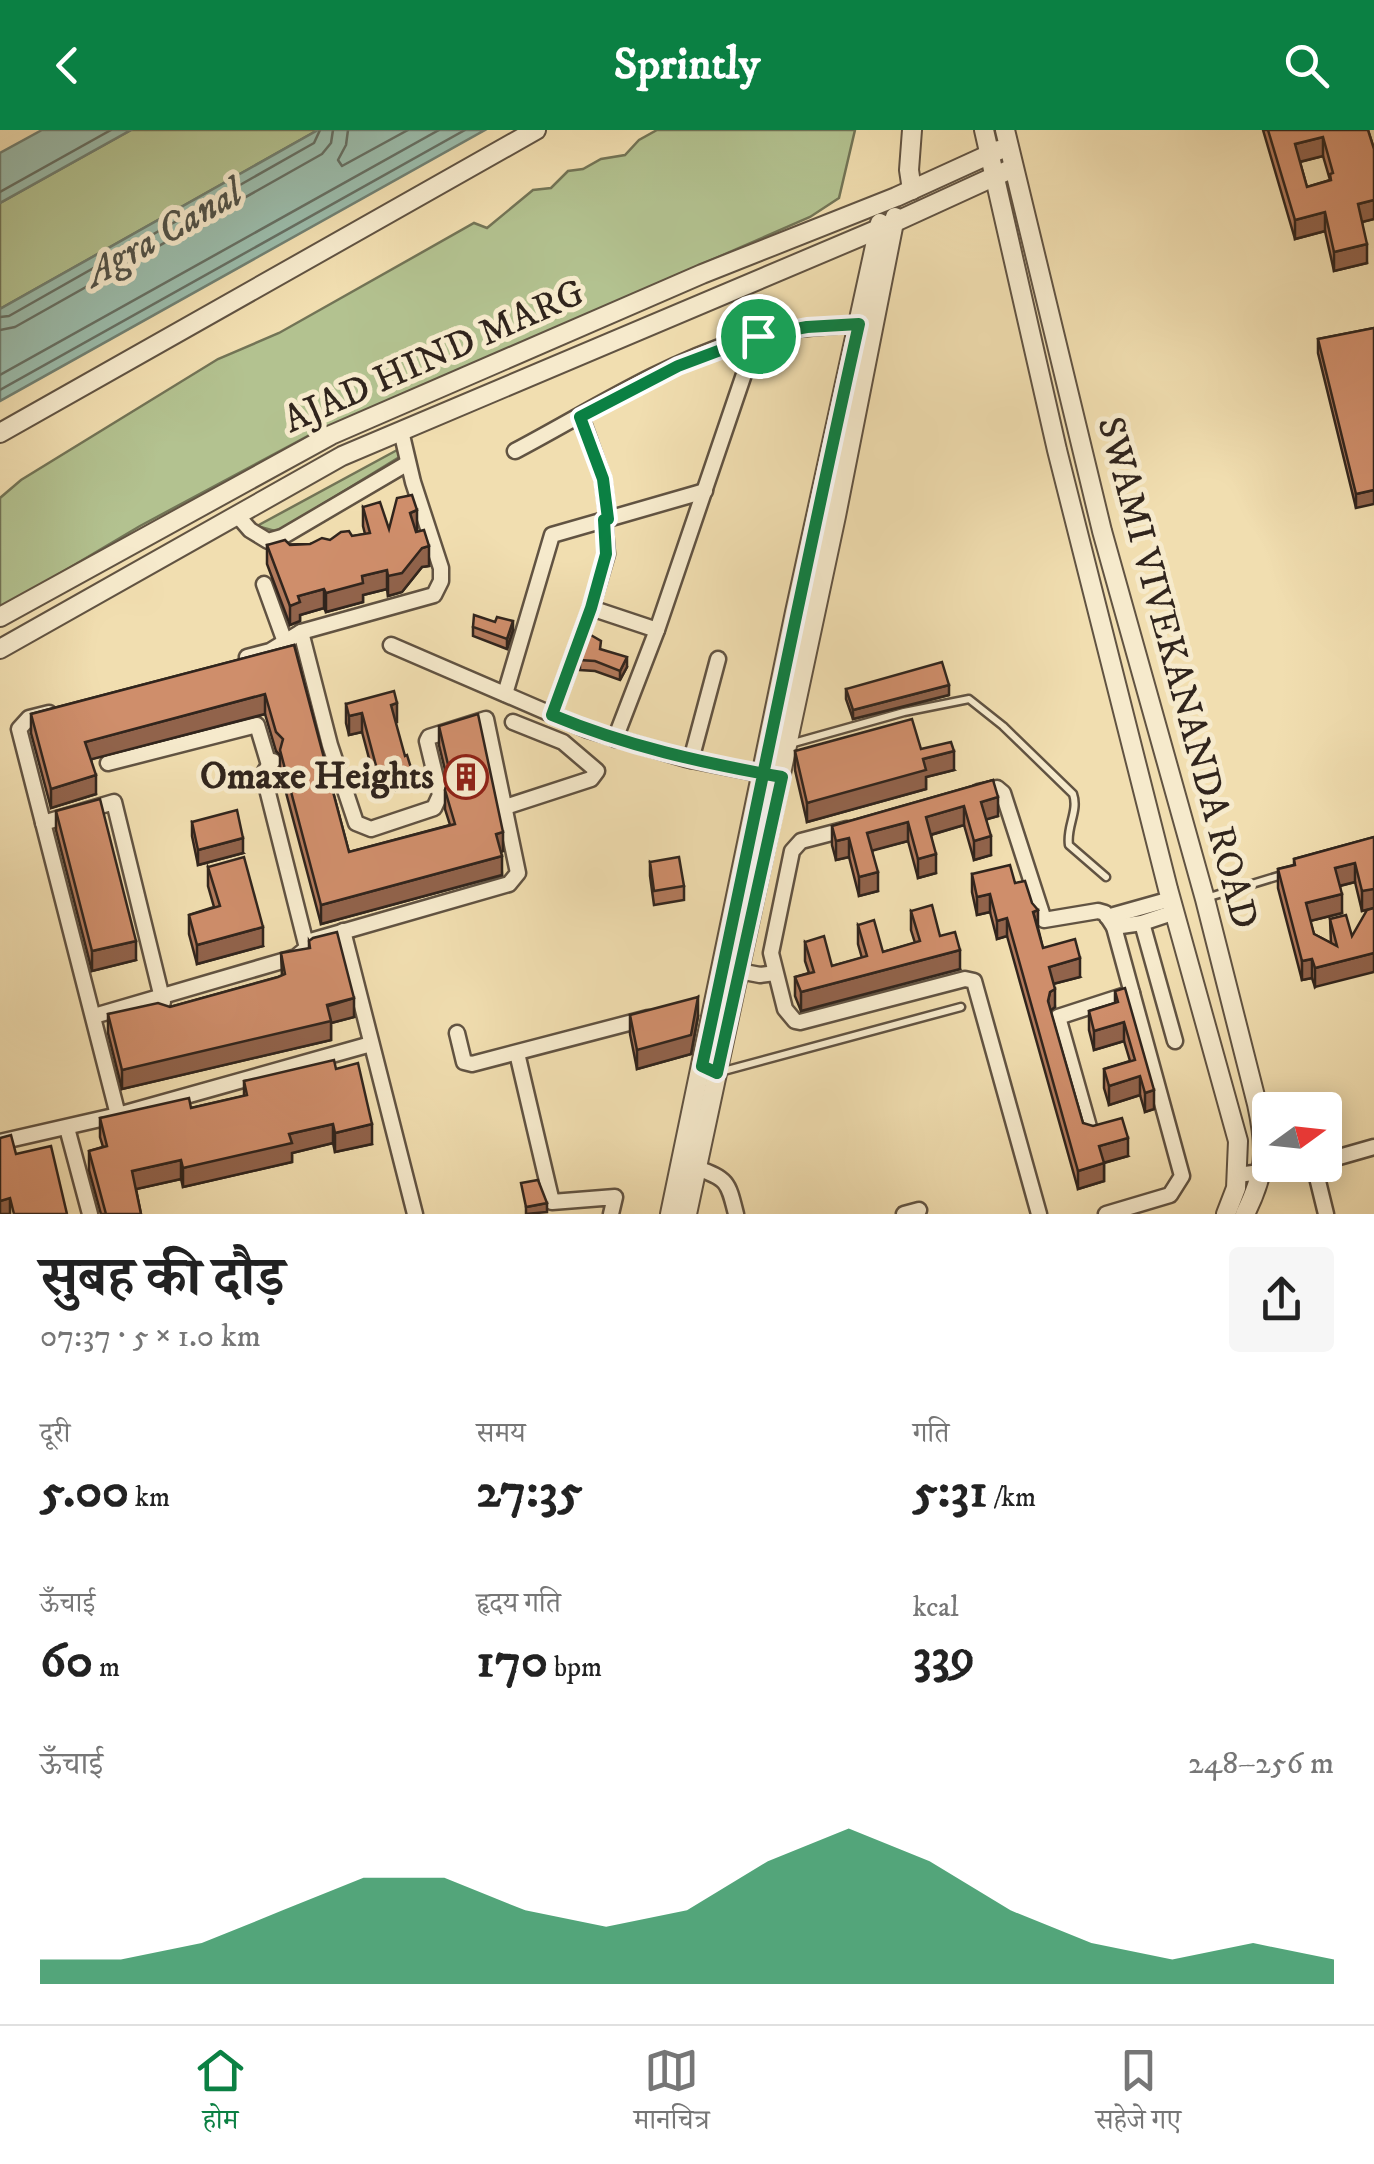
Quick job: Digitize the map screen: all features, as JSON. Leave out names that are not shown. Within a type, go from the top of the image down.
[{"type":"street","points":[[0,433],[536,130]]},
{"type":"street","points":[[670,1214],[739,971],[772,776],[859,324],[887,226],[909,170],[912,130]]},
{"type":"street","points":[[984,130],[990,154],[1004,172],[1057,450],[1173,906],[1238,1141],[1238,1175],[1226,1214]]},
{"type":"street","name":"AJAD HIND MARG","points":[[0,618],[364,420],[702,274],[897,197],[990,154],[1007,138]]},
{"type":"street","name":"SWAMI VIVEKANANDA ROAD","points":[[1007,138],[1004,172],[1205,898],[1254,1092]]},
{"type":"street","points":[[0,649],[342,456],[887,226],[1004,172]]},
{"type":"street","points":[[687,1214],[709,1069],[707,1002],[772,776],[788,744],[887,226]]},
{"type":"street","points":[[516,452],[678,366],[758,336],[807,327],[859,324]]},
{"type":"street","points":[[615,739],[657,630],[758,336]]},
{"type":"street","points":[[552,715],[606,554],[603,479],[580,417]]},
{"type":"street","points":[[232,662],[270,650],[301,632],[434,595],[441,581],[441,568],[401,431]]},
{"type":"street","points":[[237,515],[250,530],[268,541],[282,538],[408,462]]},
{"type":"street","points":[[506,694],[552,535],[705,491]]},
{"type":"street","points":[[185,514],[197,538]]},
{"type":"street","points":[[264,584],[285,642]]},
{"type":"street","points":[[591,608],[657,630]]},
{"type":"street","points":[[301,632],[330,745],[356,824],[370,829],[434,808],[440,796],[429,737],[486,718],[518,864],[518,873],[509,884],[307,942]]},
{"type":"street","points":[[391,645],[615,739],[691,760],[772,776]]},
{"type":"street","points":[[691,760],[718,659]]},
{"type":"street","points":[[65,709],[29,718],[18,729],[118,1115]]},
{"type":"street","points":[[505,806],[591,779],[597,771],[563,742],[513,722]]},
{"type":"street","points":[[94,1016],[296,957],[303,954],[307,942],[265,781],[265,771],[271,763],[257,725],[108,763]]},
{"type":"street","points":[[955,798],[993,788],[1001,790],[1044,920],[1098,911],[1110,922],[1182,1176],[1170,1194],[1106,1214]]},
{"type":"street","points":[[43,823],[114,802],[166,1016]]},
{"type":"street","points":[[858,825],[801,841],[793,847],[771,946],[785,1009],[800,1022],[965,979],[974,981],[1039,1214]]},
{"type":"street","points":[[1110,922],[1173,906]]},
{"type":"street","points":[[1110,922],[1142,923],[1173,906]]},
{"type":"street","points":[[1142,923],[1174,1040]]},
{"type":"street","points":[[344,932],[415,1214]]},
{"type":"street","points":[[739,971],[775,973]]},
{"type":"street","points":[[1091,1134],[1058,1018],[1133,993]]},
{"type":"street","points":[[457,1032],[467,1064],[662,1014]]},
{"type":"street","points":[[0,1142],[118,1115],[371,1044]]},
{"type":"street","points":[[516,1054],[552,1202],[615,1196],[611,1214]]},
{"type":"street","points":[[67,1128],[90,1214]]},
{"type":"street","points":[[1342,1158],[1373,1151]]},
{"type":"street","points":[[697,1168],[727,1182],[736,1214]]},
{"type":"street","points":[[1238,1175],[1252,1173]]},
{"type":"street","name":"SWAMI VIVEKANANDA ROAD","points":[[1245,1214],[1260,1182]]},
{"type":"street","points":[[1318,1182],[1326,1214]]},
{"type":"street","points":[[1255,1194],[1260,1214]]},
{"type":"lane","points":[[788,744],[969,699],[1073,794],[1076,804],[1068,830],[1069,845],[1106,877]]},
{"type":"lane","points":[[1205,898],[1299,870]]},
{"type":"lane","points":[[709,1069],[960,1007]]},
{"type":"green space","points":[[131,130],[318,130],[0,309],[0,203]]},
{"type":"green space","points":[[657,130],[855,130],[839,198],[810,217],[310,435],[140,526],[0,609],[0,498],[21,480],[218,359],[279,333],[474,223],[487,228],[533,190],[551,188],[568,171],[625,155],[639,140]]},
{"type":"green space","points":[[399,449],[401,456],[284,528],[275,531],[257,526]]},
{"type":"water","points":[[42,130],[131,130],[0,203],[0,153]]},
{"type":"water","name":"Agra Canal","points":[[318,130],[485,130],[0,401],[0,309]]},
{"type":"building","points":[[1268,130],[1368,130],[1374,149],[1374,200],[1358,204],[1367,244],[1334,252],[1325,212],[1295,220]],"holes":[[[1323,137],[1333,173],[1331,180],[1307,187],[1295,144]]]},
{"type":"building","points":[[1374,328],[1374,490],[1356,494],[1318,339]]},
{"type":"building","points":[[412,495],[417,510],[410,513],[416,532],[424,530],[429,546],[422,548],[402,573],[388,576],[387,570],[362,576],[363,583],[298,596],[300,602],[290,606],[267,545],[285,540],[290,545],[310,544],[349,531],[352,536],[370,533],[363,507],[380,502],[389,529],[397,498]]},
{"type":"building","points":[[474,615],[495,622],[497,617],[513,621],[507,639],[473,627]]},
{"type":"building","points":[[589,634],[601,641],[600,649],[627,657],[620,671],[595,661],[580,660]]},
{"type":"building","name":"Omaxe Heights","points":[[294,645],[349,852],[455,824],[445,790],[450,773],[439,726],[478,714],[503,832],[496,834],[502,856],[321,905],[280,750],[283,739],[276,732],[265,694],[85,742],[96,775],[51,789],[31,714]]},
{"type":"building","points":[[942,662],[949,685],[853,710],[846,689]]},
{"type":"building","points":[[394,691],[397,703],[391,705],[411,768],[379,777],[362,713],[349,716],[346,704]]},
{"type":"building","points":[[912,719],[921,749],[951,742],[954,751],[923,759],[926,770],[807,803],[795,751]]},
{"type":"building","points":[[993,780],[998,797],[981,802],[991,836],[974,841],[964,806],[926,817],[936,854],[918,859],[908,822],[867,833],[878,872],[859,877],[849,838],[836,841],[832,826]]},
{"type":"building","name":"Omaxe Heights","points":[[100,799],[136,941],[92,951],[56,811]]},
{"type":"building","points":[[237,810],[243,838],[198,850],[192,822]]},
{"type":"building","points":[[1374,837],[1374,889],[1362,891],[1355,863],[1335,868],[1342,894],[1306,903],[1314,934],[1337,946],[1330,919],[1346,915],[1352,936],[1367,910],[1374,908],[1374,953],[1315,968],[1312,959],[1302,961],[1278,869],[1295,865],[1294,859]]},
{"type":"building","points":[[244,857],[263,927],[197,945],[189,915],[220,906],[208,867]]},
{"type":"building","points":[[679,857],[684,886],[654,891],[650,862]]},
{"type":"building","points":[[1010,865],[1015,883],[1025,881],[1038,910],[1033,912],[1043,948],[1075,939],[1080,958],[1049,967],[1055,989],[1048,1001],[1083,1123],[1093,1126],[1122,1118],[1128,1138],[1099,1146],[1104,1163],[1078,1171],[1007,918],[997,921],[990,894],[977,897],[972,874]]},
{"type":"building","points":[[932,905],[940,936],[955,932],[960,950],[801,992],[795,977],[814,972],[805,942],[824,936],[832,966],[867,956],[858,925],[874,920],[883,952],[920,941],[911,911]]},
{"type":"building","points":[[337,932],[354,998],[327,1005],[331,1021],[122,1070],[108,1014],[158,1003],[170,1007],[278,977],[285,974],[281,953],[310,948],[313,938]]},
{"type":"building","points":[[1125,988],[1154,1090],[1145,1093],[1140,1076],[1109,1086],[1104,1069],[1135,1060],[1124,1022],[1094,1031],[1089,1011],[1118,1002],[1115,991]]},
{"type":"building","points":[[698,997],[691,1035],[637,1050],[630,1015]]},
{"type":"building","points":[[334,1060],[336,1069],[358,1063],[372,1124],[335,1133],[333,1124],[289,1134],[292,1143],[183,1168],[181,1160],[132,1171],[141,1214],[106,1214],[89,1151],[107,1146],[100,1118],[189,1098],[191,1108],[247,1095],[244,1081]]},
{"type":"building","points":[[11,1135],[16,1154],[51,1146],[67,1214],[14,1214],[10,1198],[0,1201],[0,1138]]},
{"type":"building","points":[[538,1180],[547,1203],[526,1207],[521,1183]]},
{"type":"place","name":"Omaxe Heights","points":[[466,777]]},
{"type":"route","points":[[758,336],[678,366],[580,417],[603,479],[608,519],[604,520],[606,554],[552,715],[643,748],[686,759],[763,774],[782,777],[717,1073],[702,1066],[763,774],[795,612],[859,324],[807,327],[758,336]]}]
